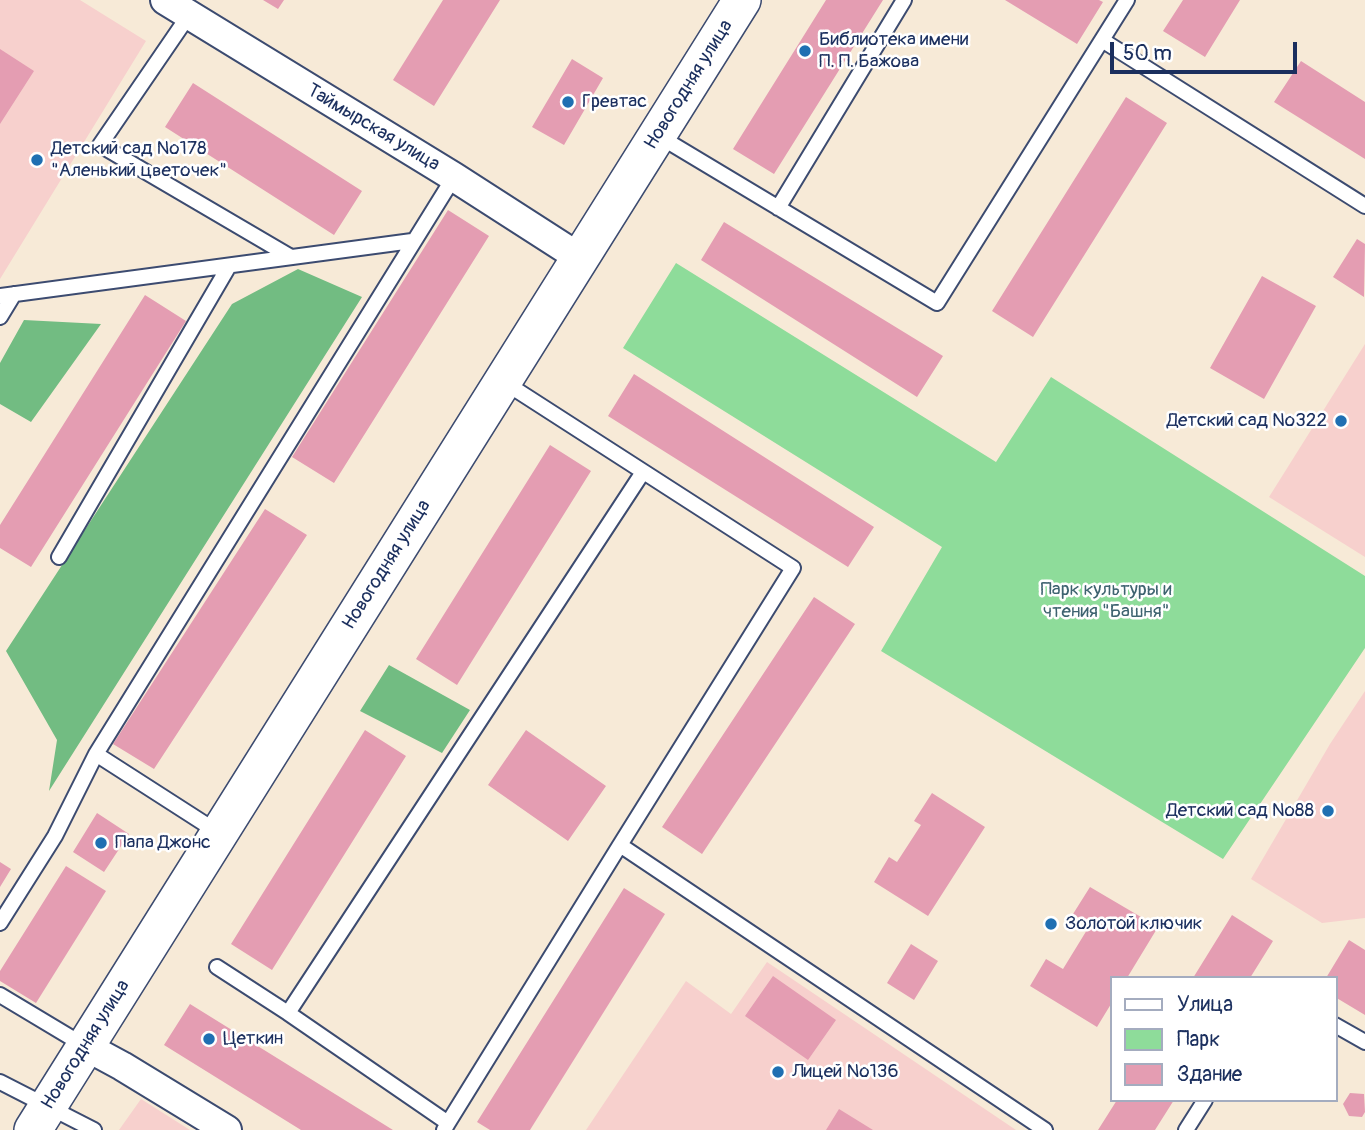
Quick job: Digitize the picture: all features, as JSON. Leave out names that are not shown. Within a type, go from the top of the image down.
[{"type":"street","name":"Таймырская улица","points":[[165,0],[454,177],[580,258]]},
{"type":"street","name":"Новогодняя улица","points":[[40,1118],[742,0]]},
{"type":"street","points":[[85,1046],[228,1130]]},
{"type":"lane","points":[[778,208],[904,0]]},
{"type":"lane","points":[[657,135],[936,303],[1124,1]]},
{"type":"lane","points":[[189,15],[100,145],[291,257]]},
{"type":"lane","points":[[1102,40],[1365,206]]},
{"type":"lane","points":[[0,923],[55,836],[96,754],[412,240],[454,177]]},
{"type":"lane","points":[[0,317],[7,295],[412,240]]},
{"type":"lane","points":[[59,557],[229,266]]},
{"type":"lane","points":[[217,967],[288,1013],[446,1127],[793,568],[503,381]]},
{"type":"lane","points":[[288,1013],[643,472]]},
{"type":"lane","points":[[96,754],[219,833]]},
{"type":"lane","points":[[621,845],[1045,1130]]},
{"type":"lane","points":[[0,995],[85,1046]]},
{"type":"lane","points":[[1337,1026],[1365,1042]]},
{"type":"lane","points":[[0,1082],[40,1118],[94,1130]]},
{"type":"lane","points":[[1186,1130],[1204,1102]]},
{"type":"shaded area","name":"Детский сад №178 \"Аленький цветочек\"","points":[[0,0],[80,0],[146,41],[0,279]]},
{"type":"shaded area","name":"Детский сад №322","points":[[1365,344],[1365,557],[1269,497]]},
{"type":"shaded area","name":"Детский сад №88","points":[[1365,691],[1365,918],[1322,923],[1251,879],[1330,744]]},
{"type":"shaded area","name":"Лицей №136","points":[[767,962],[1016,1130],[586,1130],[686,981],[731,1014]]},
{"type":"shaded area","points":[[141,1099],[190,1130],[119,1130]]},
{"type":"green space","name":"Парк культуры и чтения \"Башня\"","points":[[676,263],[996,462],[1051,377],[1365,576],[1365,648],[1223,859],[881,651],[942,547],[623,348]]},
{"type":"green space","points":[[298,269],[362,297],[49,791],[57,740],[6,651],[232,304]]},
{"type":"green space","points":[[24,320],[101,324],[31,422],[0,404],[0,363]]},
{"type":"green space","points":[[389,665],[470,710],[442,753],[360,711]]},
{"type":"building","points":[[263,0],[284,0],[278,9]]},
{"type":"building","points":[[443,0],[500,0],[434,106],[393,80]]},
{"type":"building","points":[[826,0],[883,0],[774,174],[733,149]]},
{"type":"building","points":[[1005,0],[1099,0],[1103,2],[1077,44]]},
{"type":"building","points":[[1183,0],[1240,0],[1205,57],[1163,31]]},
{"type":"building","points":[[0,49],[34,71],[0,124]]},
{"type":"building","name":"Гревтас","points":[[572,59],[603,78],[564,145],[532,127]]},
{"type":"building","points":[[1301,61],[1365,102],[1365,159],[1274,102]]},
{"type":"building","points":[[193,83],[362,191],[334,235],[165,127]]},
{"type":"building","points":[[1126,97],[1167,123],[1033,337],[992,311]]},
{"type":"building","points":[[448,210],[489,236],[334,483],[292,457]]},
{"type":"building","points":[[724,222],[943,356],[917,397],[701,260]]},
{"type":"building","points":[[1357,239],[1365,244],[1364,297],[1333,277]]},
{"type":"building","points":[[1262,276],[1316,306],[1264,399],[1210,368]]},
{"type":"building","points":[[145,295],[186,321],[31,567],[0,548],[0,525]]},
{"type":"building","points":[[634,374],[874,527],[848,567],[608,416]]},
{"type":"building","points":[[550,445],[591,471],[457,685],[416,659]]},
{"type":"building","points":[[265,509],[307,535],[154,769],[113,744]]},
{"type":"building","points":[[814,597],[855,624],[702,854],[662,827]]},
{"type":"building","points":[[365,730],[406,756],[272,970],[231,944]]},
{"type":"building","points":[[526,730],[606,786],[568,841],[488,785]]},
{"type":"building","points":[[932,793],[985,827],[928,916],[874,882],[889,857],[897,862],[921,825],[914,821]]},
{"type":"building","name":"Папа Джонс","points":[[97,813],[129,834],[104,872],[73,852]]},
{"type":"building","points":[[0,862],[11,869],[0,887]]},
{"type":"building","points":[[66,866],[106,891],[36,1003],[0,981],[0,971]]},
{"type":"building","points":[[1090,887],[1158,927],[1128,976],[1110,976],[1110,1006],[1097,1027],[1030,986],[1046,959],[1063,969],[1090,925],[1073,914]]},
{"type":"building","points":[[624,888],[665,914],[530,1130],[490,1130],[477,1122]]},
{"type":"building","points":[[1232,915],[1273,941],[1251,976],[1194,976]]},
{"type":"building","points":[[1349,940],[1365,950],[1365,1015],[1337,998],[1337,976],[1327,976]]},
{"type":"building","points":[[911,944],[938,961],[914,1000],[887,983]]},
{"type":"building","points":[[773,976],[836,1020],[808,1060],[745,1016]]},
{"type":"building","points":[[190,1004],[393,1130],[301,1130],[164,1045]]},
{"type":"building","points":[[1350,1093],[1364,1094],[1365,1112],[1362,1117],[1349,1116],[1343,1104]]},
{"type":"building","points":[[1116,1102],[1173,1102],[1155,1130],[1098,1130]]},
{"type":"building","points":[[839,1109],[873,1130],[826,1130]]},
{"type":"place","name":"Библиотека имени П. П. Бажова","points":[[805,51]]},
{"type":"place","name":"Гревтас","points":[[568,102]]},
{"type":"place","name":"Детский сад №178 \"Аленький цветочек\"","points":[[37,160]]},
{"type":"place","name":"Детский сад №322","points":[[1341,421]]},
{"type":"place","name":"Детский сад №88","points":[[1328,811]]},
{"type":"place","name":"Папа Джонс","points":[[101,843]]},
{"type":"place","name":"Золотой ключик","points":[[1051,924]]},
{"type":"place","name":"Цеткин","points":[[209,1039]]},
{"type":"place","name":"Лицей №136","points":[[778,1072]]}]
